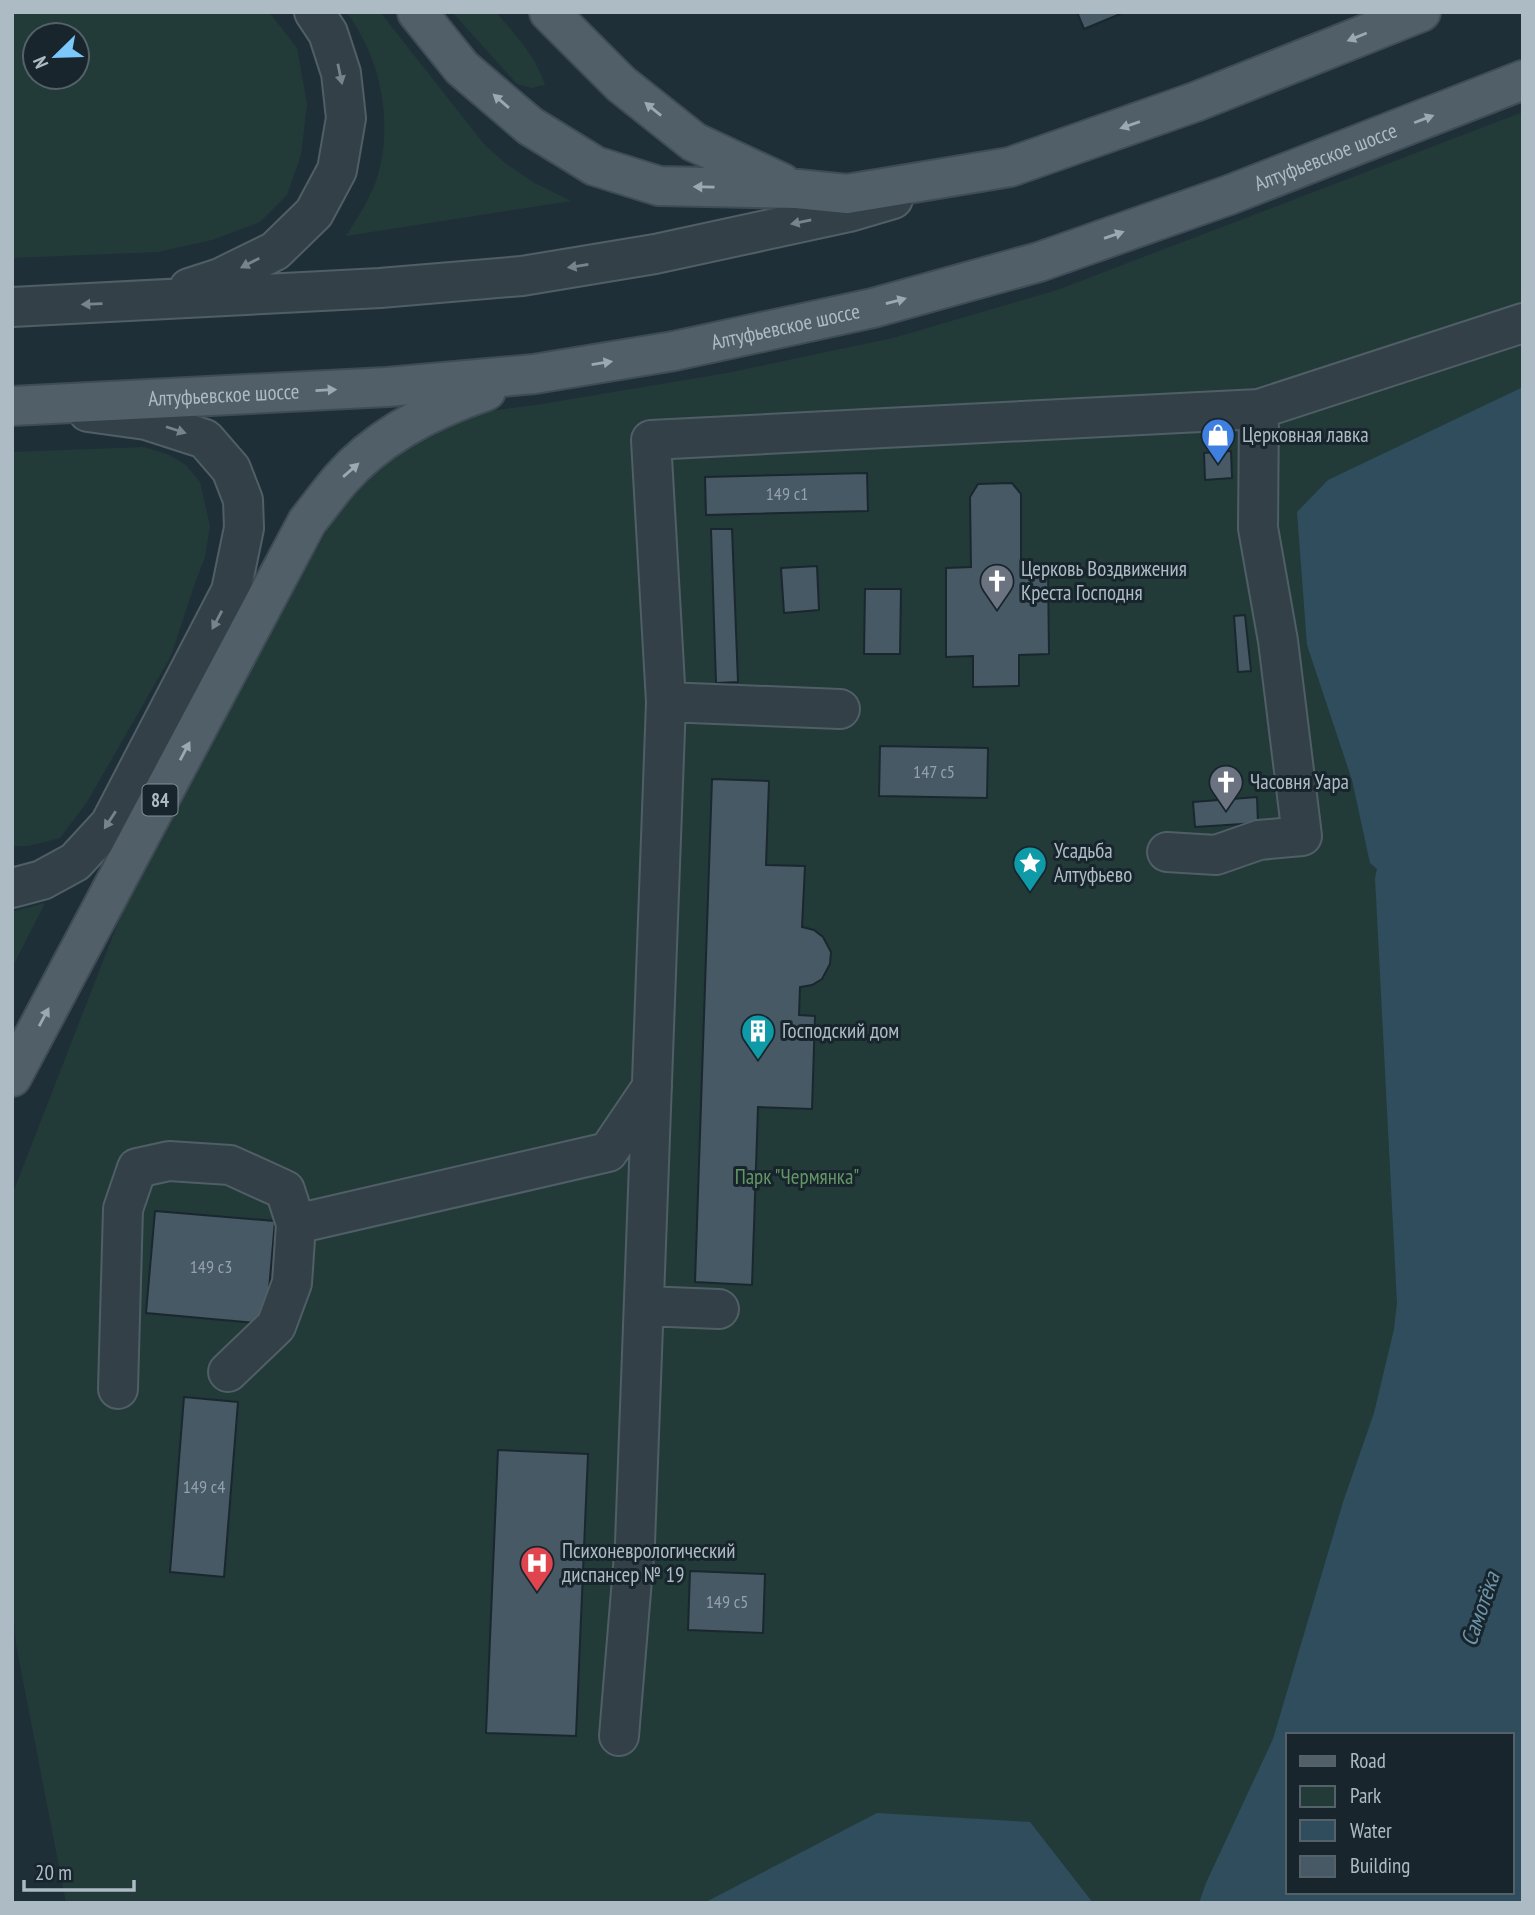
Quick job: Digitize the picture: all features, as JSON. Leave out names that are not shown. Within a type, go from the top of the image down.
[{"type":"main road","points":[[416,12],[462,68],[530,126],[594,166],[659,186],[797,189],[847,194],[1010,167],[1195,102],[1421,12]]},
{"type":"main road","points":[[549,12],[621,84],[694,142],[797,189]]},
{"type":"main road","name":"Алтуфьевское шоссе","points":[[25,406],[360,388],[534,374],[674,351],[859,311],[1039,262],[1229,195],[1523,80]]},
{"type":"main road","name":"84","points":[[12,1077],[307,522],[342,478],[389,437],[447,404],[534,374]]},
{"type":"street","points":[[147,302],[220,278],[275,251],[314,213],[337,170],[346,118],[341,73],[328,33],[314,12]]},
{"type":"street","points":[[12,307],[380,288],[522,276],[655,254],[849,212],[1010,167]]},
{"type":"street","points":[[620,1736],[635,1543],[666,702],[650,440],[1259,409],[1523,323]]},
{"type":"street","points":[[12,888],[42,880],[75,862],[110,824],[232,591],[244,528],[243,500],[231,469],[205,439],[146,420],[25,406]]},
{"type":"street","points":[[1167,852],[1216,855],[1259,840],[1302,836],[1278,641],[1258,528],[1259,409]]},
{"type":"street","points":[[666,702],[839,709]]},
{"type":"street","points":[[296,1224],[608,1152],[652,1087]]},
{"type":"street","points":[[118,1389],[123,1209],[137,1168],[169,1161],[230,1164],[285,1190],[296,1224],[292,1283],[276,1326],[228,1372]]},
{"type":"street","points":[[644,1306],[719,1309]]},
{"type":"green space","points":[[12,12],[269,12],[297,48],[307,104],[301,155],[287,195],[260,222],[212,240],[158,252],[12,258]]},
{"type":"green space","points":[[346,12],[380,12],[484,144],[505,163],[533,182],[571,201],[346,236],[377,178],[382,157],[384,113],[376,70],[368,49]]},
{"type":"green space","points":[[452,12],[496,12],[531,55],[545,85],[532,88],[517,84]]},
{"type":"green space","name":"Парк \"Чермянка\"","points":[[1523,112],[1523,1903],[66,1903],[16,1644],[12,1594],[12,1195],[142,861],[237,684],[337,514],[375,461],[456,415],[536,405],[727,373],[893,338],[1057,290]]},
{"type":"green space","points":[[145,447],[169,455],[186,465],[200,482],[210,526],[205,557],[171,656],[87,802],[60,838],[28,846],[12,846],[12,452]]},
{"type":"green space","points":[[45,903],[12,968],[12,912]]},
{"type":"water","name":"Самотёка","points":[[1523,387],[1523,1903],[1199,1903],[1273,1739],[1343,1502],[1374,1413],[1394,1329],[1397,1303],[1375,878],[1377,869],[1370,863],[1352,780],[1307,645],[1297,512],[1328,480]]},
{"type":"water","points":[[877,1813],[1030,1822],[1093,1903],[704,1903]]},
{"type":"building","points":[[1077,12],[1125,12],[1084,29]]},
{"type":"building","name":"Церковная лавка","points":[[1231,451],[1232,478],[1205,480],[1204,453]]},
{"type":"building","points":[[867,473],[868,511],[706,515],[705,477]]},
{"type":"building","name":"Церковь Воздвижения Креста Господня","points":[[1012,483],[1021,494],[1021,566],[1048,567],[1049,654],[1019,655],[1019,686],[973,687],[973,656],[946,657],[946,568],[971,567],[970,497],[978,484]]},
{"type":"building","points":[[711,529],[732,529],[738,682],[716,683]]},
{"type":"building","points":[[817,566],[819,610],[784,613],[781,568]]},
{"type":"building","points":[[865,589],[901,589],[900,654],[864,654]]},
{"type":"building","points":[[1245,615],[1251,671],[1238,672],[1234,616]]},
{"type":"building","points":[[880,746],[988,748],[987,798],[879,796]]},
{"type":"building","name":"Господский дом","points":[[712,779],[769,781],[766,865],[805,866],[802,927],[814,930],[823,937],[831,952],[830,964],[822,979],[812,985],[800,987],[799,1015],[815,1016],[812,1109],[758,1107],[752,1285],[695,1282]]},
{"type":"building","name":"Часовня Уара","points":[[1257,797],[1258,823],[1195,827],[1193,802]]},
{"type":"building","points":[[155,1211],[275,1221],[266,1324],[146,1313]]},
{"type":"building","points":[[184,1397],[238,1402],[224,1577],[170,1572]]},
{"type":"building","name":"Психоневрологический диспансер № 19","points":[[498,1450],[588,1454],[576,1736],[486,1733]]},
{"type":"building","points":[[690,1571],[765,1574],[763,1633],[688,1630]]},
{"type":"place","name":"Церковная лавка","points":[[1218,465]]},
{"type":"place","name":"Церковь Воздвижения Креста Господня","points":[[997,611]]},
{"type":"place","name":"Часовня Уара","points":[[1226,812]]},
{"type":"place","name":"Усадьба Алтуфьево","points":[[1030,893]]},
{"type":"place","name":"Господский дом","points":[[758,1061]]},
{"type":"place","name":"Психоневрологический диспансер № 19","points":[[537,1593]]}]
